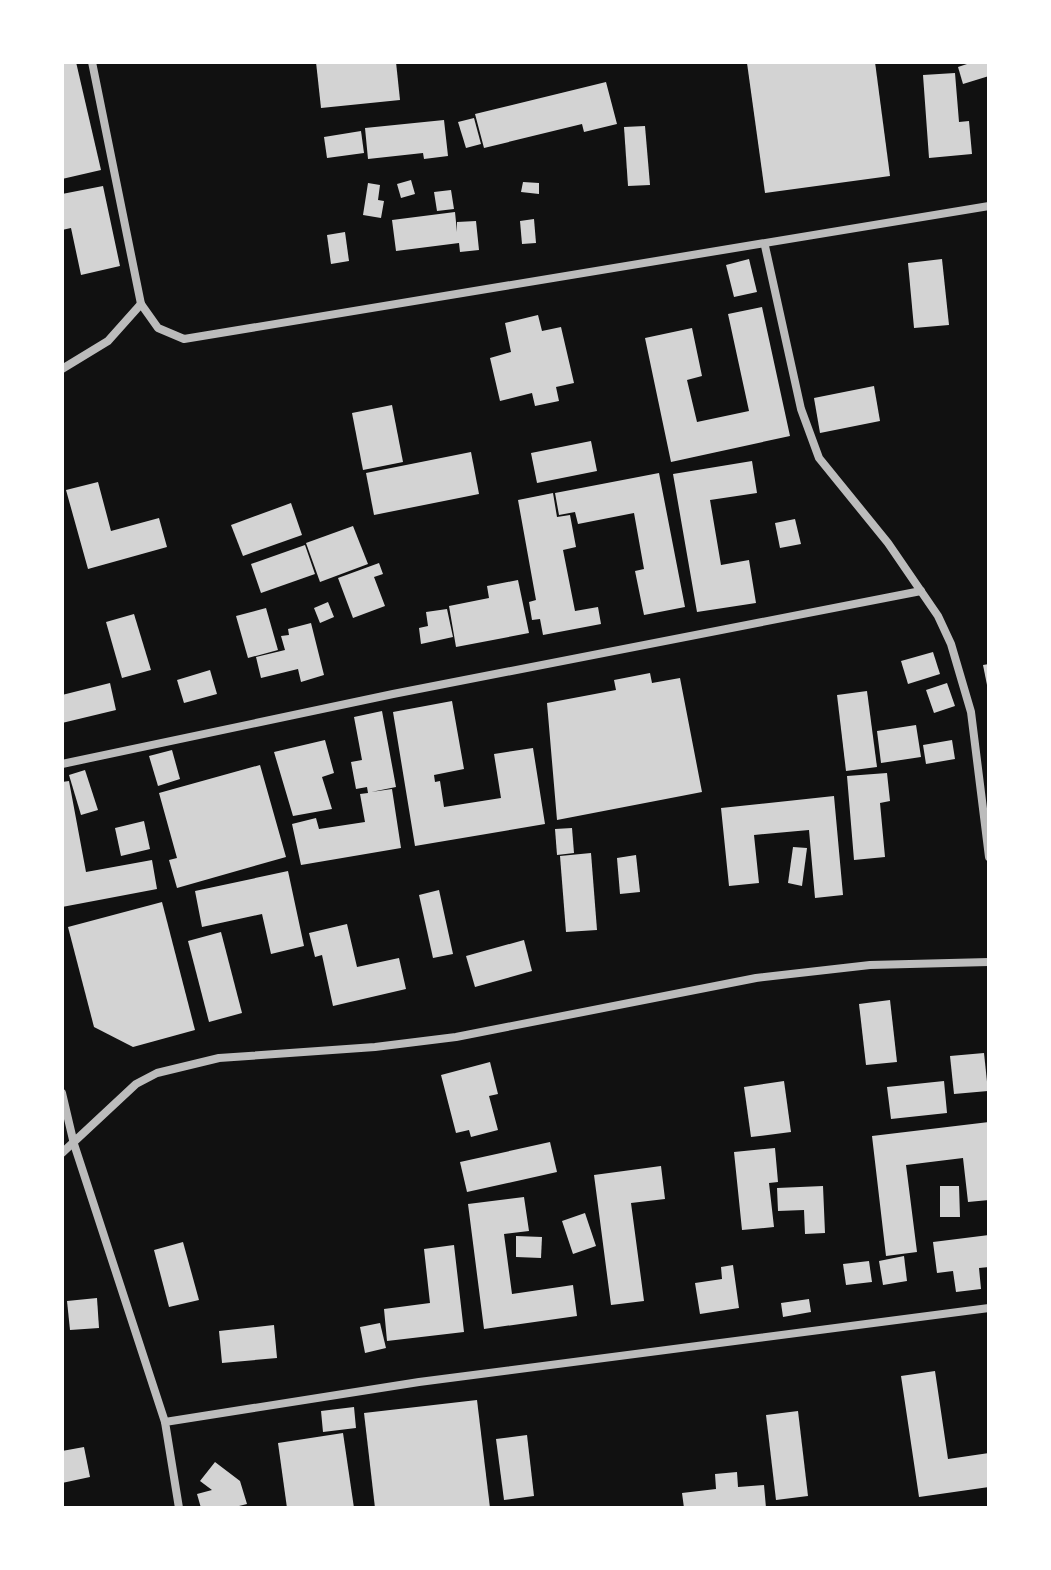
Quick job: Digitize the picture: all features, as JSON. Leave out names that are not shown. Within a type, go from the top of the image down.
[{"type":"street","points":[[92,62],[141,304],[158,328],[184,339],[765,246],[989,206]]},
{"type":"street","points":[[765,246],[801,409],[819,458],[921,591],[951,644],[971,712],[989,857]]},
{"type":"street","points":[[62,369],[108,341],[141,304]]},
{"type":"street","points":[[62,764],[393,694],[921,591]]},
{"type":"street","points":[[62,1153],[136,1084],[157,1073],[219,1058],[375,1047],[456,1037],[756,978],[870,965],[989,962]]},
{"type":"street","points":[[62,1093],[74,1144],[165,1422],[179,1508]]},
{"type":"street","points":[[165,1422],[419,1382],[989,1308]]},
{"type":"building","points":[[62,62],[76,62],[101,170],[62,179]]},
{"type":"building","points":[[316,62],[396,62],[400,100],[321,108]]},
{"type":"building","points":[[875,62],[890,176],[765,193],[747,63]]},
{"type":"building","points":[[973,62],[989,62],[989,76],[963,84],[958,67]]},
{"type":"building","points":[[955,73],[959,122],[969,121],[972,154],[929,158],[923,75]]},
{"type":"building","points":[[606,82],[617,124],[584,132],[582,124],[484,148],[475,114]]},
{"type":"building","points":[[474,118],[481,144],[466,148],[458,122]]},
{"type":"building","points":[[444,120],[448,156],[424,159],[423,153],[368,159],[365,128]]},
{"type":"building","points":[[645,126],[650,185],[628,186],[624,127]]},
{"type":"building","points":[[361,131],[364,153],[327,158],[324,137]]},
{"type":"building","points":[[411,180],[415,194],[401,198],[397,184]]},
{"type":"building","points":[[523,182],[539,183],[539,194],[521,192]]},
{"type":"building","points":[[368,183],[380,185],[378,200],[384,201],[381,218],[363,215]]},
{"type":"building","points":[[103,186],[120,266],[81,275],[71,228],[62,230],[62,194]]},
{"type":"building","points":[[451,190],[454,209],[437,211],[434,192]]},
{"type":"building","points":[[455,212],[457,232],[457,222],[476,221],[479,250],[460,252],[459,243],[396,251],[392,220]]},
{"type":"building","points":[[534,219],[536,243],[522,244],[520,221]]},
{"type":"building","points":[[345,232],[349,261],[331,264],[327,235]]},
{"type":"building","points":[[749,259],[757,292],[734,297],[726,265]]},
{"type":"building","points":[[942,259],[949,325],[914,328],[908,263]]},
{"type":"building","points":[[762,307],[790,436],[671,462],[645,338],[692,328],[702,376],[687,380],[697,422],[749,411],[728,314]]},
{"type":"building","points":[[538,315],[542,331],[561,327],[574,383],[556,387],[559,401],[535,406],[532,393],[500,401],[490,358],[511,352],[505,323]]},
{"type":"building","points":[[874,386],[880,421],[820,433],[814,398]]},
{"type":"building","points":[[392,405],[403,462],[363,470],[352,413]]},
{"type":"building","points":[[591,441],[597,471],[537,483],[531,453]]},
{"type":"building","points":[[471,452],[479,494],[374,515],[366,473]]},
{"type":"building","points":[[752,461],[757,493],[710,500],[721,565],[749,560],[756,603],[697,612],[673,474]]},
{"type":"building","points":[[659,473],[685,607],[644,615],[635,571],[644,569],[634,513],[578,524],[575,512],[559,515],[555,493]]},
{"type":"building","points":[[98,482],[111,531],[159,518],[167,547],[88,569],[66,490]]},
{"type":"building","points":[[553,493],[557,517],[570,515],[576,547],[563,550],[575,611],[598,607],[601,624],[543,635],[540,619],[532,620],[529,602],[536,600],[518,500]]},
{"type":"building","points":[[291,503],[302,535],[243,556],[231,525]]},
{"type":"building","points":[[795,519],[801,544],[780,548],[775,523]]},
{"type":"building","points":[[353,526],[368,564],[320,582],[306,543]]},
{"type":"building","points":[[305,545],[315,574],[261,593],[251,564]]},
{"type":"building","points":[[379,563],[383,574],[374,577],[385,606],[353,618],[338,578]]},
{"type":"building","points":[[518,580],[529,633],[456,647],[449,606],[489,598],[487,586]]},
{"type":"building","points":[[328,602],[334,617],[320,623],[314,608]]},
{"type":"building","points":[[266,608],[278,650],[248,658],[236,616]]},
{"type":"building","points":[[447,609],[453,637],[421,644],[419,628],[428,626],[426,612]]},
{"type":"building","points":[[134,614],[151,670],[122,678],[106,622]]},
{"type":"building","points":[[311,623],[324,675],[301,682],[298,669],[261,678],[256,657],[285,650],[281,636],[289,635],[288,629]]},
{"type":"building","points":[[933,652],[940,674],[908,684],[901,661]]},
{"type":"building","points":[[989,664],[989,690],[988,690],[983,665]]},
{"type":"building","points":[[210,670],[217,694],[184,703],[177,680]]},
{"type":"building","points":[[650,673],[652,683],[680,678],[702,792],[557,820],[547,703],[616,690],[614,680]]},
{"type":"building","points":[[110,683],[116,710],[62,723],[62,695]]},
{"type":"building","points":[[947,683],[955,706],[934,713],[926,690]]},
{"type":"building","points":[[867,691],[877,767],[846,771],[837,695]]},
{"type":"building","points":[[452,701],[464,769],[434,775],[435,782],[440,781],[444,807],[501,798],[494,754],[533,748],[545,824],[415,846],[393,712]]},
{"type":"building","points":[[382,711],[396,787],[371,792],[392,789],[401,848],[301,865],[292,824],[316,818],[319,829],[365,822],[360,794],[368,793],[367,787],[356,789],[351,762],[362,760],[354,717]]},
{"type":"building","points":[[916,725],[921,757],[881,763],[877,731]]},
{"type":"building","points":[[325,740],[334,773],[322,777],[332,809],[293,816],[274,752]]},
{"type":"building","points":[[952,740],[955,759],[926,764],[923,745]]},
{"type":"building","points":[[172,750],[180,779],[158,786],[149,756]]},
{"type":"building","points":[[260,765],[286,857],[177,888],[169,860],[177,858],[159,793]]},
{"type":"building","points":[[85,770],[98,810],[81,815],[69,775]]},
{"type":"building","points":[[887,773],[890,801],[880,803],[885,857],[854,860],[847,776]]},
{"type":"building","points":[[69,781],[86,872],[152,860],[157,889],[62,907],[62,782]]},
{"type":"building","points":[[834,796],[843,895],[815,898],[809,830],[754,835],[759,883],[729,886],[721,808]]},
{"type":"building","points":[[144,821],[150,849],[121,856],[115,828]]},
{"type":"building","points":[[572,828],[574,853],[557,855],[555,829]]},
{"type":"building","points":[[793,847],[807,848],[802,886],[788,883]]},
{"type":"building","points":[[591,853],[597,930],[566,932],[560,856]]},
{"type":"building","points":[[636,855],[640,892],[620,894],[617,858]]},
{"type":"building","points":[[288,871],[304,946],[271,954],[262,914],[202,927],[195,891]]},
{"type":"building","points":[[439,890],[453,954],[433,958],[419,895]]},
{"type":"building","points":[[162,902],[195,1030],[133,1047],[94,1027],[68,927]]},
{"type":"building","points":[[347,924],[357,967],[399,958],[406,989],[333,1006],[322,955],[315,957],[309,933]]},
{"type":"building","points":[[221,932],[242,1013],[209,1022],[188,941]]},
{"type":"building","points":[[524,940],[532,971],[475,987],[466,956]]},
{"type":"building","points":[[890,1000],[897,1062],[866,1065],[859,1004]]},
{"type":"building","points":[[984,1053],[988,1091],[954,1094],[950,1056]]},
{"type":"building","points":[[490,1062],[498,1094],[489,1096],[498,1130],[471,1137],[469,1130],[456,1133],[441,1075]]},
{"type":"building","points":[[784,1081],[791,1132],[751,1137],[744,1087]]},
{"type":"building","points":[[944,1081],[947,1113],[891,1119],[887,1087]]},
{"type":"building","points":[[989,1122],[989,1200],[968,1202],[963,1158],[906,1165],[917,1252],[886,1256],[872,1136]]},
{"type":"building","points":[[550,1142],[557,1172],[467,1192],[460,1162]]},
{"type":"building","points":[[775,1148],[778,1182],[769,1183],[774,1227],[742,1230],[734,1152]]},
{"type":"building","points":[[661,1166],[665,1199],[631,1203],[644,1301],[611,1305],[594,1175]]},
{"type":"building","points":[[823,1186],[825,1233],[805,1234],[804,1210],[778,1211],[777,1188]]},
{"type":"building","points":[[940,1186],[959,1186],[960,1217],[940,1217]]},
{"type":"building","points":[[524,1197],[529,1231],[504,1234],[512,1294],[573,1285],[577,1316],[484,1329],[468,1204]]},
{"type":"building","points":[[585,1213],[596,1246],[573,1254],[562,1221]]},
{"type":"building","points":[[989,1235],[989,1267],[979,1268],[981,1289],[956,1292],[953,1271],[937,1273],[933,1242]]},
{"type":"building","points":[[516,1236],[542,1237],[541,1258],[516,1257]]},
{"type":"building","points":[[183,1242],[199,1300],[169,1307],[154,1250]]},
{"type":"building","points":[[454,1245],[464,1332],[387,1341],[384,1309],[430,1303],[424,1249]]},
{"type":"building","points":[[904,1256],[907,1281],[883,1285],[879,1261]]},
{"type":"building","points":[[869,1261],[872,1282],[846,1285],[843,1264]]},
{"type":"building","points":[[733,1265],[739,1308],[700,1314],[695,1283],[722,1279],[721,1267]]},
{"type":"building","points":[[97,1298],[99,1328],[70,1330],[67,1301]]},
{"type":"building","points":[[809,1299],[811,1312],[783,1317],[781,1303]]},
{"type":"building","points":[[380,1323],[386,1348],[365,1353],[360,1327]]},
{"type":"building","points":[[274,1325],[277,1358],[222,1363],[219,1331]]},
{"type":"building","points":[[935,1371],[948,1459],[989,1453],[989,1487],[919,1497],[901,1376]]},
{"type":"building","points":[[477,1400],[490,1508],[375,1508],[364,1413]]},
{"type":"building","points":[[354,1407],[356,1428],[323,1432],[321,1411]]},
{"type":"building","points":[[798,1411],[808,1496],[776,1500],[766,1415]]},
{"type":"building","points":[[343,1433],[354,1508],[287,1508],[278,1443]]},
{"type":"building","points":[[527,1435],[534,1496],[504,1500],[496,1439]]},
{"type":"building","points":[[84,1447],[90,1477],[62,1483],[62,1451]]},
{"type":"building","points":[[215,1462],[240,1481],[247,1504],[231,1508],[201,1508],[197,1494],[212,1490],[200,1481]]},
{"type":"building","points":[[737,1472],[738,1487],[764,1485],[766,1508],[684,1508],[682,1493],[716,1489],[715,1474]]}]
